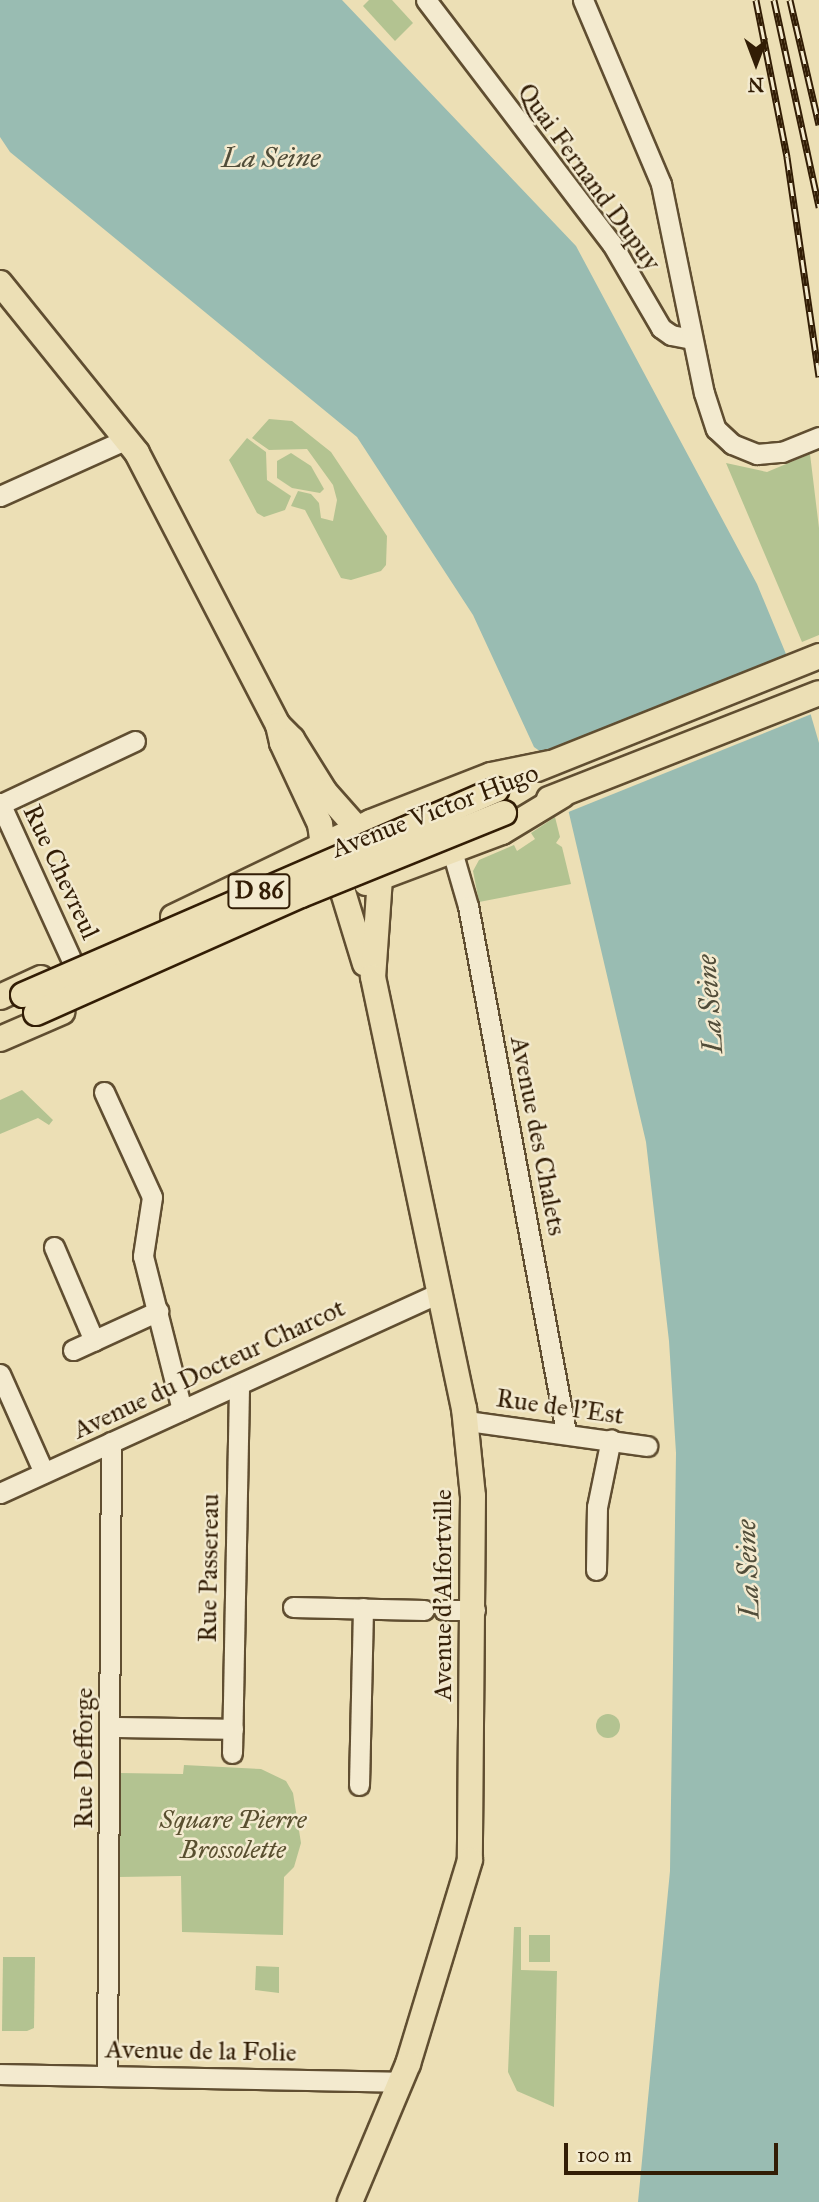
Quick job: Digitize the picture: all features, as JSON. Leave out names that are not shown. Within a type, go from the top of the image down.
[{"type":"main road","points":[[0,283],[127,439],[278,725]]},
{"type":"main road","name":"D 86","points":[[550,763],[819,656]]},
{"type":"main road","name":"D 86","points":[[563,795],[819,693]]},
{"type":"main road","name":"Avenue d'Alfortville","points":[[278,725],[292,739],[325,792],[357,828],[380,878],[373,976],[467,1421],[475,1610],[470,1860],[401,2082],[351,2202]]},
{"type":"main road","name":"Avenue d'Alfortville","points":[[278,725],[282,743],[320,824],[323,846],[343,892],[361,955],[373,976]]},
{"type":"main road","name":"Avenue Victor Hugo","points":[[0,1037],[15,1002],[74,963],[357,828],[491,775],[550,763]]},
{"type":"main road","name":"Avenue Victor Hugo","points":[[15,1002],[550,763]]},
{"type":"main road","name":"Avenue Victor Hugo","points":[[15,1002],[380,861],[563,795]]},
{"type":"main road","name":"Avenue Victor Hugo","points":[[0,1037],[248,928],[510,828],[563,795]]},
{"type":"street","name":"Quai Fernand Dupuy","points":[[426,0],[612,244],[661,328],[671,335],[692,339]]},
{"type":"street","points":[[583,0],[661,184],[692,339],[716,429],[732,444],[757,454],[782,452],[819,437]]},
{"type":"street","points":[[0,496],[127,439]]},
{"type":"street","points":[[0,804],[135,741]]},
{"type":"street","name":"Rue Chevreul","points":[[0,804],[74,963]]},
{"type":"street","name":"Avenue des Chalets","points":[[452,851],[468,906],[566,1432]]},
{"type":"street","points":[[104,1092],[152,1196],[143,1256],[182,1410]]},
{"type":"street","points":[[54,1247],[94,1341]]},
{"type":"street","name":"Avenue du Docteur Charcot","points":[[0,1493],[439,1293]]},
{"type":"street","points":[[74,1350],[158,1311]]},
{"type":"street","points":[[0,1374],[44,1473]]},
{"type":"street","name":"Rue Passereau","points":[[232,1753],[239,1385]]},
{"type":"street","name":"Rue de l'Est","points":[[467,1421],[566,1432],[647,1446]]},
{"type":"street","points":[[596,1570],[597,1507],[611,1439]]},
{"type":"street","name":"Rue Defforge","points":[[107,2075],[111,1442]]},
{"type":"street","points":[[293,1607],[424,1610]]},
{"type":"street","points":[[359,1785],[363,1608]]},
{"type":"street","points":[[444,1610],[475,1610]]},
{"type":"street","points":[[111,1727],[233,1729]]},
{"type":"street","name":"Avenue de la Folie","points":[[0,2074],[401,2082]]},
{"type":"green space","points":[[369,0],[392,0],[413,23],[395,41],[363,6]]},
{"type":"green space","points":[[269,419],[292,421],[331,452],[387,536],[386,565],[381,571],[351,580],[341,578],[305,510],[291,506],[298,491],[311,494],[319,503],[321,518],[333,521],[337,500],[333,485],[307,449],[269,450],[252,438]]},
{"type":"green space","points":[[247,438],[266,452],[267,480],[291,496],[285,510],[264,517],[257,513],[229,460]]},
{"type":"green space","points":[[291,453],[311,466],[324,489],[320,493],[292,488],[277,478],[277,461]]},
{"type":"green space","points":[[810,454],[819,528],[819,635],[802,642],[726,463],[767,472]]},
{"type":"green space","points":[[555,817],[560,837],[556,843],[562,847],[571,884],[479,902],[473,871],[479,860],[514,845],[517,851],[535,839],[531,833]]},
{"type":"green space","points":[[22,1090],[53,1120],[49,1125],[38,1118],[0,1134],[0,1100]]},
{"type":"green space","points":[[608,1714],[619,1721],[620,1726],[613,1737],[608,1738],[597,1731],[596,1726],[603,1715]]},
{"type":"green space","name":"Square Pierre Brossolette","points":[[184,1765],[261,1769],[286,1781],[293,1793],[301,1843],[294,1867],[284,1877],[283,1935],[182,1932],[181,1876],[119,1877],[120,1773],[183,1774]]},
{"type":"green space","points":[[514,1927],[521,1927],[521,1970],[557,1971],[554,2107],[517,2091],[508,2072]]},
{"type":"green space","points":[[529,1935],[550,1935],[550,1962],[529,1962]]},
{"type":"green space","points":[[3,1957],[35,1957],[34,2028],[27,2031],[2,2031]]},
{"type":"green space","points":[[256,1966],[279,1967],[279,1993],[255,1990]]},
{"type":"water","name":"La Seine","points":[[0,0],[342,0],[576,246],[757,584],[810,712],[819,743],[819,2202],[638,2202],[670,1871],[676,1453],[669,1341],[646,1142],[568,809],[548,757],[534,747],[473,615],[357,437],[10,152],[0,137]]},
{"type":"pier","points":[[792,654],[814,713],[566,813],[545,759],[547,752]]},
{"type":"railway","points":[[756,0],[787,157],[819,377]]},
{"type":"railway","points":[[774,0],[819,207]]},
{"type":"railway","points":[[790,0],[819,125]]}]
